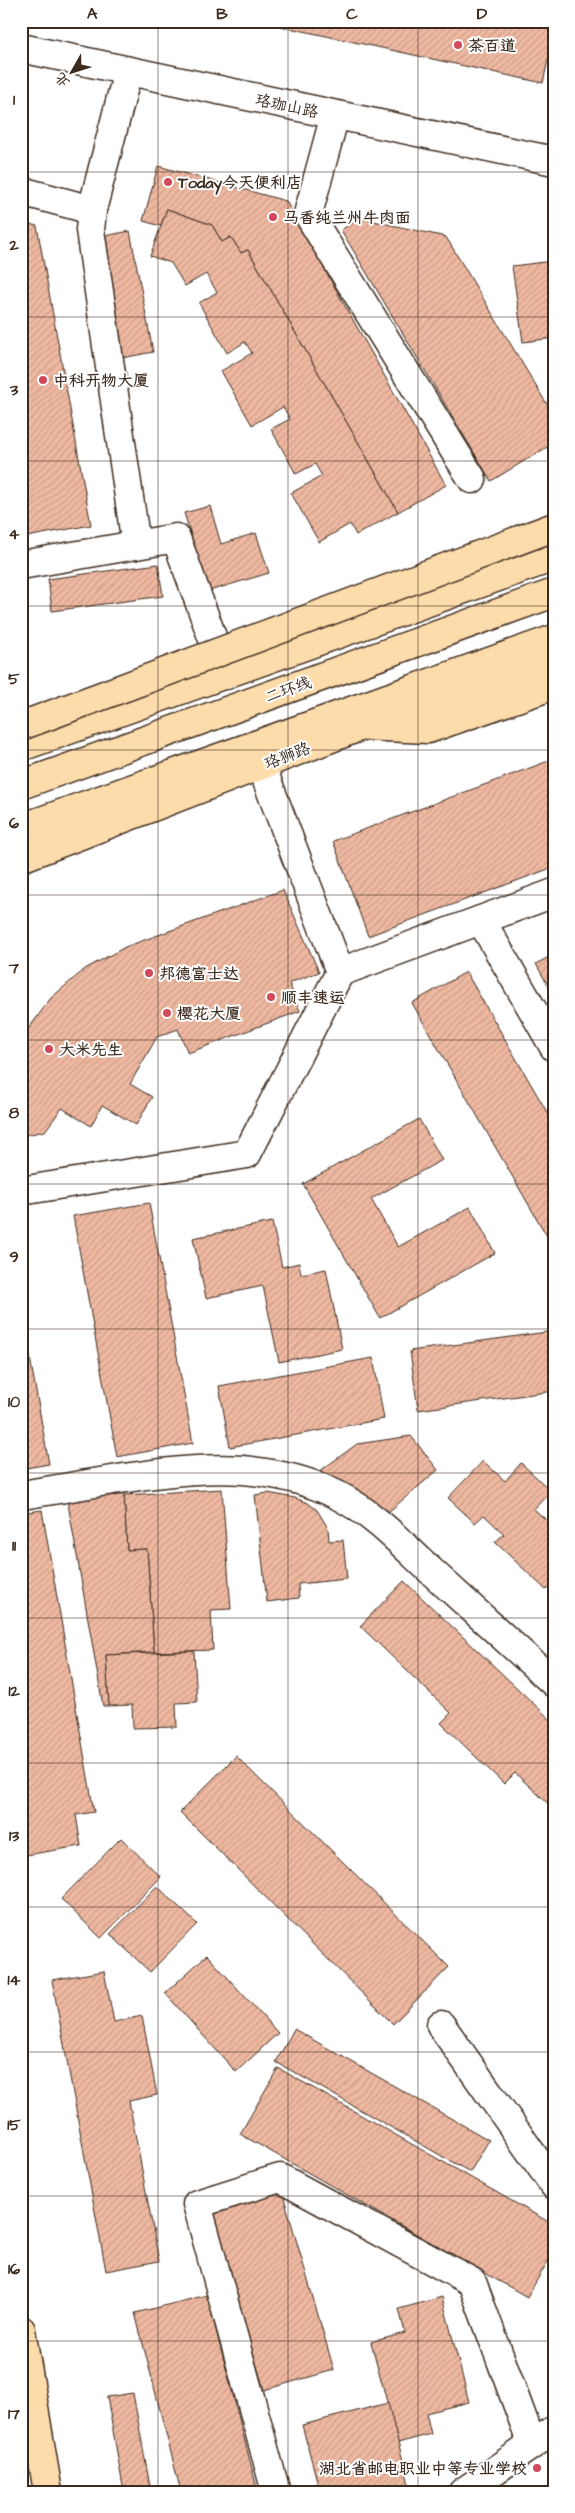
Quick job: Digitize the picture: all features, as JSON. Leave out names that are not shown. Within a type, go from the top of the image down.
[{"type":"main road","points":[[21,726],[554,527]]},
{"type":"main road","points":[[21,747],[554,557]]},
{"type":"main road","name":"二环线","points":[[21,785],[554,593]]},
{"type":"main road","points":[[21,828],[554,639]]},
{"type":"main road","name":"珞狮路","points":[[21,858],[362,726],[554,657]]},
{"type":"main road","points":[[362,726],[428,729],[554,685]]},
{"type":"main road","points":[[21,2330],[48,2492]]},
{"type":"street","name":"珞珈山路","points":[[21,48],[335,115],[552,153]]},
{"type":"street","points":[[128,71],[92,210],[90,230],[136,545]]},
{"type":"street","points":[[335,115],[308,214],[472,479]]},
{"type":"street","points":[[21,191],[92,210]]},
{"type":"street","points":[[21,565],[176,538],[226,675]]},
{"type":"street","points":[[261,765],[340,972]]},
{"type":"street","points":[[21,1191],[247,1154],[340,972],[554,893]]},
{"type":"street","points":[[481,920],[554,1047]]},
{"type":"street","points":[[21,1495],[175,1472],[210,1470],[242,1470],[292,1478],[318,1486],[344,1499],[379,1523],[554,1683]]},
{"type":"street","points":[[441,2025],[554,2185]]},
{"type":"street","points":[[276,2492],[196,2204],[280,2178],[472,2282],[543,2437],[463,2492]]},
{"type":"building","points":[[257,21],[554,21],[554,32],[543,83]]},
{"type":"building","points":[[158,166],[286,201],[446,485],[398,512],[248,250],[241,253],[231,237],[222,242],[212,225],[167,209],[161,226],[143,221]]},
{"type":"building","points":[[167,209],[212,225],[222,242],[231,237],[241,253],[248,250],[398,512],[356,535],[350,524],[319,542],[291,493],[322,476],[315,464],[296,474],[271,429],[290,419],[283,407],[252,425],[221,371],[252,353],[245,342],[227,353],[199,303],[217,292],[206,274],[185,286],[171,263],[150,256]]},
{"type":"building","points":[[360,218],[446,237],[554,416],[554,443],[491,481],[341,230]]},
{"type":"building","name":"中科开物大厦","points":[[21,222],[37,226],[91,525],[21,538]]},
{"type":"building","points":[[130,231],[153,352],[122,358],[99,237]]},
{"type":"building","points":[[553,261],[554,338],[523,342],[512,266]]},
{"type":"building","points":[[210,506],[221,544],[256,533],[269,573],[209,591],[184,513]]},
{"type":"building","points":[[158,564],[163,596],[52,611],[48,579]]},
{"type":"building","points":[[554,759],[554,867],[368,936],[333,841]]},
{"type":"building","name":"樱花大厦","points":[[283,890],[319,972],[289,983],[300,1011],[188,1053],[178,1029],[157,1037],[130,1084],[152,1097],[136,1125],[102,1105],[91,1126],[62,1108],[45,1131],[21,1136],[21,1039],[51,998],[85,969],[125,947]]},
{"type":"building","points":[[554,954],[554,996],[536,964]]},
{"type":"building","points":[[466,972],[554,1124],[554,1235],[548,1238],[412,1003]]},
{"type":"building","points":[[419,1119],[442,1160],[371,1199],[398,1247],[470,1207],[495,1253],[380,1318],[303,1184]]},
{"type":"building","points":[[149,1203],[193,1443],[117,1457],[73,1216]]},
{"type":"building","points":[[272,1222],[282,1267],[299,1263],[301,1274],[326,1269],[342,1349],[279,1362],[263,1286],[206,1298],[193,1238]]},
{"type":"building","points":[[21,1307],[49,1464],[21,1469]]},
{"type":"building","points":[[554,1331],[554,1391],[418,1410],[410,1351]]},
{"type":"building","points":[[373,1358],[384,1419],[230,1447],[219,1386]]},
{"type":"building","points":[[411,1436],[438,1470],[387,1513],[320,1471],[357,1444]]},
{"type":"building","points":[[483,1461],[505,1481],[521,1463],[551,1491],[534,1509],[554,1527],[554,1581],[546,1590],[495,1542],[504,1534],[484,1515],[475,1523],[448,1498]]},
{"type":"building","points":[[222,1489],[231,1609],[211,1610],[213,1650],[154,1652],[147,1549],[127,1550],[124,1495]]},
{"type":"building","points":[[268,1493],[295,1498],[308,1503],[317,1510],[328,1528],[329,1541],[343,1540],[347,1579],[298,1584],[299,1598],[267,1602],[255,1495]]},
{"type":"building","points":[[124,1495],[127,1550],[147,1549],[154,1652],[106,1655],[109,1706],[103,1706],[67,1498]]},
{"type":"building","points":[[42,1510],[94,1812],[76,1815],[81,1846],[26,1855],[21,1826],[21,1513]]},
{"type":"building","points":[[404,1581],[554,1723],[554,1809],[515,1773],[504,1784],[441,1723],[451,1713],[360,1626]]},
{"type":"building","points":[[194,1651],[197,1702],[176,1703],[177,1727],[133,1728],[132,1705],[109,1706],[106,1655]]},
{"type":"building","points":[[236,1756],[449,1967],[393,2024],[180,1812]]},
{"type":"building","points":[[121,1838],[161,1877],[101,1938],[61,1899]]},
{"type":"building","points":[[157,1886],[197,1924],[150,1972],[110,1934]]},
{"type":"building","points":[[207,1955],[278,2033],[236,2072],[165,1993]]},
{"type":"building","points":[[104,1971],[114,2022],[142,2016],[157,2095],[129,2101],[159,2261],[106,2271],[52,1980]]},
{"type":"building","points":[[294,2029],[489,2140],[470,2172],[276,2062]]},
{"type":"building","points":[[278,2068],[554,2225],[554,2251],[527,2297],[240,2134]]},
{"type":"building","points":[[282,2191],[334,2370],[264,2390],[211,2211]]},
{"type":"building","points":[[207,2295],[258,2492],[181,2492],[135,2313]]},
{"type":"building","points":[[442,2297],[469,2402],[426,2413],[431,2434],[398,2443],[371,2342],[405,2333],[399,2309]]},
{"type":"building","points":[[133,2393],[151,2492],[124,2492],[107,2397]]},
{"type":"building","points":[[388,2403],[411,2492],[320,2492],[302,2425]]},
{"type":"place","name":"茶百道","points":[[458,45]]},
{"type":"place","name":"Today今天便利店","points":[[168,182]]},
{"type":"place","name":"马香纯兰州牛肉面","points":[[273,217]]},
{"type":"place","name":"中科开物大厦","points":[[43,380]]},
{"type":"place","name":"邦德富士达","points":[[149,973]]},
{"type":"place","name":"顺丰速运","points":[[271,997]]},
{"type":"place","name":"樱花大厦","points":[[167,1013]]},
{"type":"place","name":"大米先生","points":[[49,1049]]},
{"type":"place","name":"湖北省邮电职业中等专业学校","points":[[537,2468]]}]
